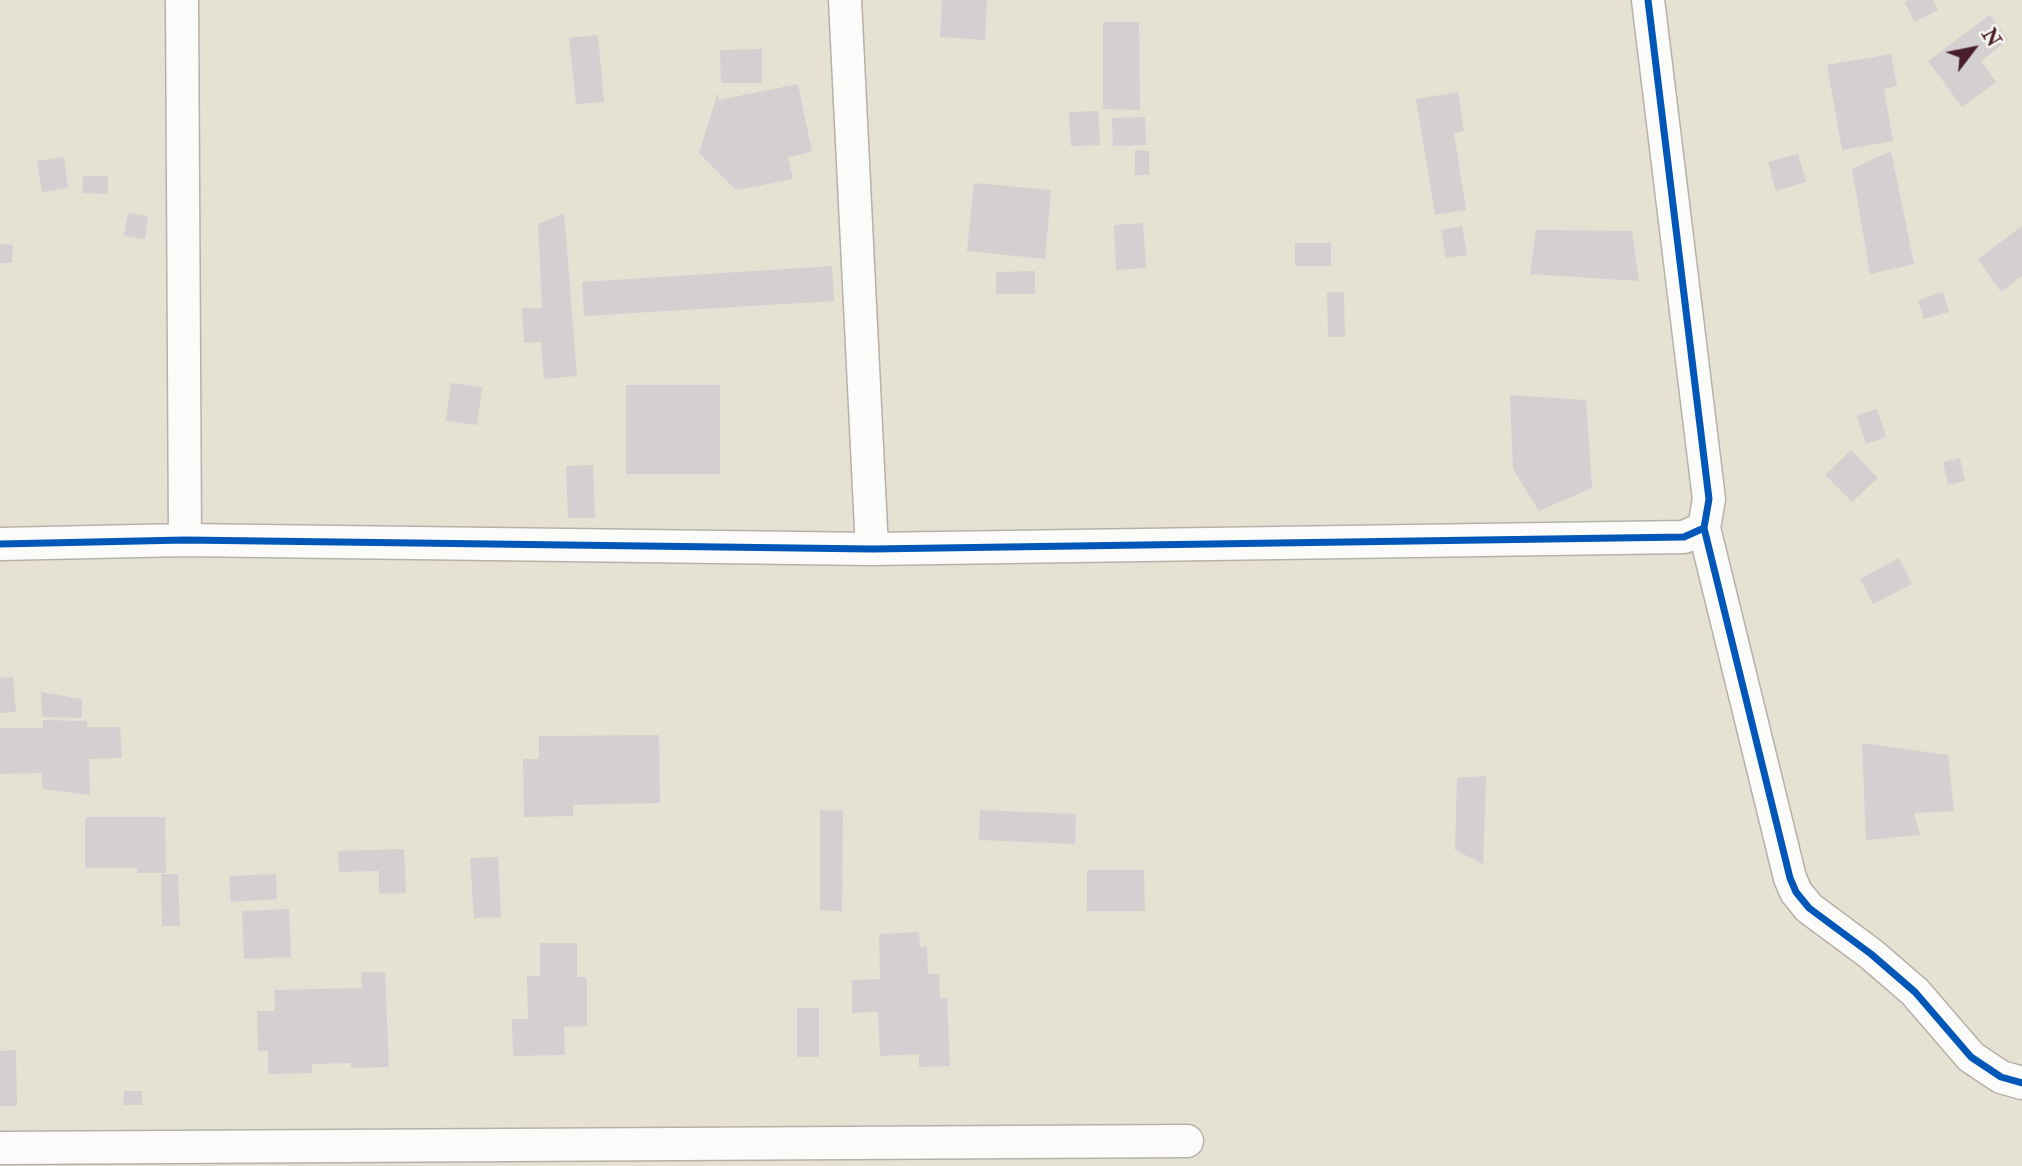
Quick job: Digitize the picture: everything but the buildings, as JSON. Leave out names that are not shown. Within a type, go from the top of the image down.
[{"type":"street","points":[[183,0],[185,540]]},
{"type":"street","points":[[845,0],[872,549]]},
{"type":"street","points":[[1648,0],[1709,499],[1704,528],[1790,878],[1796,892],[1809,908],[1871,954],[1915,992],[1971,1057],[2001,1077],[2022,1083]]},
{"type":"street","points":[[0,544],[185,540],[872,549],[1684,537],[1704,528]]},
{"type":"street","points":[[0,1148],[1186,1141]]},
{"type":"cycle path","points":[[1648,0],[1709,499],[1704,528],[1790,878],[1796,892],[1809,908],[1871,954],[1915,992],[1971,1057],[2001,1077],[2022,1083]]},
{"type":"cycle path","points":[[0,544],[185,540],[872,549],[1684,537],[1704,528]]}]
